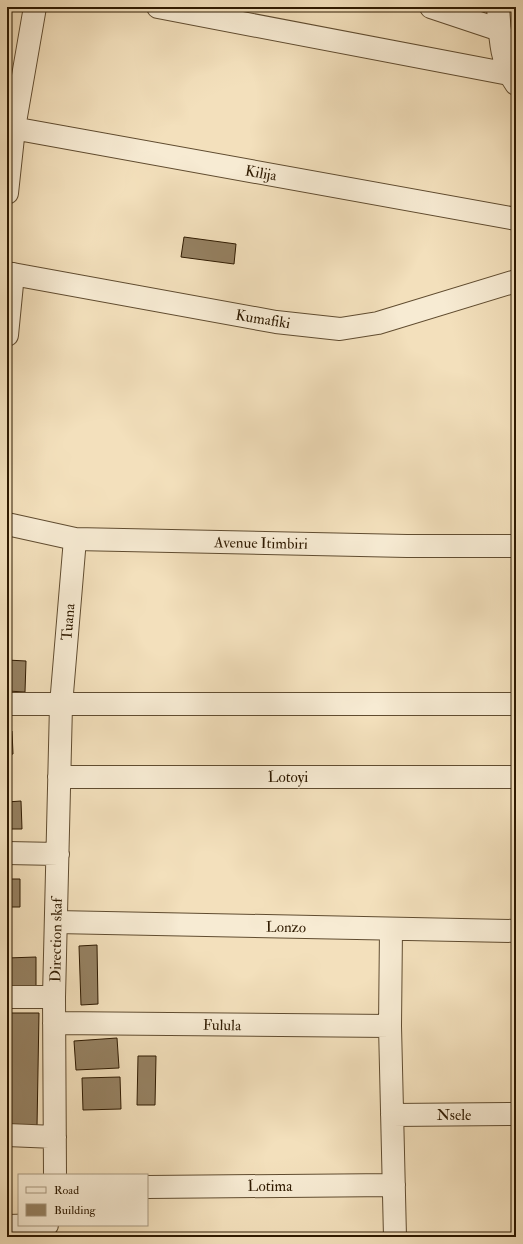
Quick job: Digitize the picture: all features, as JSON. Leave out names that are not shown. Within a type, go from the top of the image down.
[{"type":"street","points":[[7,193],[11,127],[35,7]]},
{"type":"street","points":[[158,7],[512,79],[502,48],[498,7]]},
{"type":"street","points":[[431,7],[500,30]]},
{"type":"street","name":"Kilija","points":[[11,127],[516,219]]},
{"type":"street","points":[[7,334],[10,273]]},
{"type":"street","name":"Kumafiki","points":[[10,273],[276,322],[340,329],[378,323],[516,281]]},
{"type":"street","name":"Avenue Itimbiri","points":[[7,524],[75,539],[407,546],[516,546]]},
{"type":"street","name":"Tuana","points":[[61,705],[75,539]]},
{"type":"street","points":[[7,704],[516,704]]},
{"type":"street","name":"Direction skaf","points":[[55,1174],[54,997],[61,705]]},
{"type":"street","name":"Lotoyi","points":[[59,777],[516,777]]},
{"type":"street","points":[[7,853],[58,854]]},
{"type":"street","name":"Lonzo","points":[[56,922],[516,931]]},
{"type":"street","points":[[391,929],[390,1026],[395,1237]]},
{"type":"street","points":[[7,997],[54,997]]},
{"type":"street","name":"Fulula","points":[[54,1023],[390,1026]]},
{"type":"street","name":"Nsele","points":[[392,1115],[516,1114]]},
{"type":"street","points":[[7,1135],[54,1137]]},
{"type":"street","name":"Lotima","points":[[148,1187],[394,1185]]},
{"type":"street","points":[[7,1226],[18,1226]]},
{"type":"street","points":[[57,1226],[57,1237]]},
{"type":"building","points":[[184,237],[236,244],[234,264],[181,257]]},
{"type":"building","points":[[7,660],[26,661],[25,692],[7,691]]},
{"type":"building","points":[[7,731],[12,731],[13,754],[7,755]]},
{"type":"building","points":[[21,801],[22,829],[7,829],[7,802]]},
{"type":"building","points":[[7,879],[20,879],[20,907],[7,907]]},
{"type":"building","points":[[97,945],[98,1004],[81,1005],[79,946]]},
{"type":"building","points":[[36,957],[36,989],[7,990],[7,958]]},
{"type":"building","points":[[7,1013],[39,1013],[37,1127],[7,1127]]},
{"type":"building","points":[[117,1038],[119,1068],[76,1070],[74,1041]]},
{"type":"building","points":[[138,1056],[156,1056],[155,1105],[137,1105]]},
{"type":"building","points":[[120,1077],[121,1109],[83,1110],[82,1078]]}]
